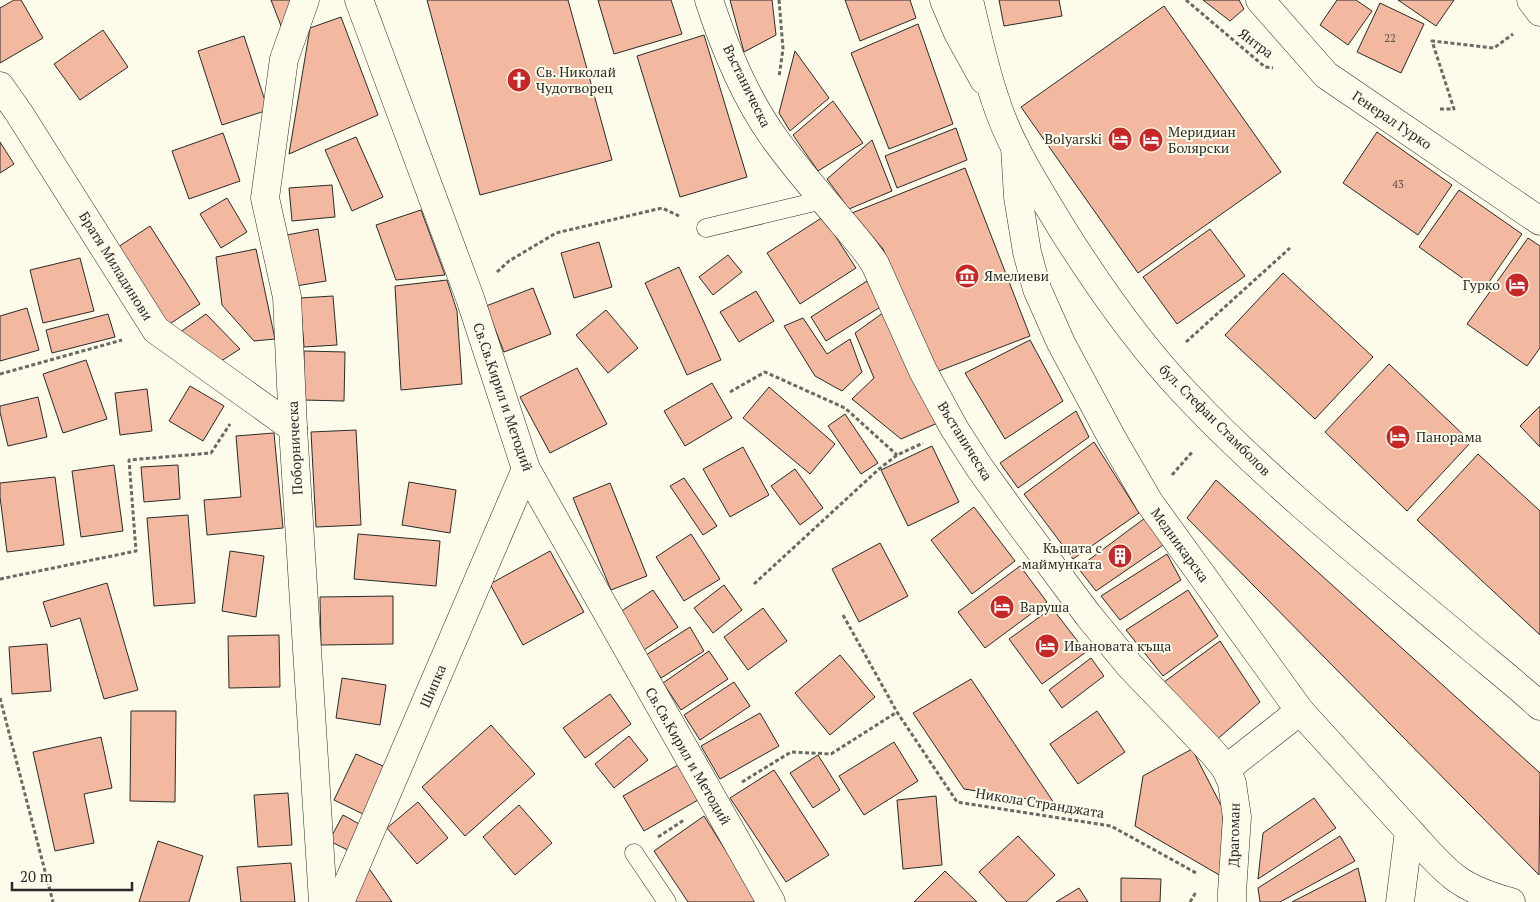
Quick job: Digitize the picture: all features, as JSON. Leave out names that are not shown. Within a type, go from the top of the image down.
[{"type":"street","name":"Поборническа","points":[[305,0],[284,59],[265,198],[287,297],[293,428],[323,902]]},
{"type":"street","name":"Св.Св.Кирил и Методий","points":[[359,0],[470,298],[526,469],[771,902]]},
{"type":"street","name":"Въстаническа","points":[[709,0],[736,69],[753,103],[772,135],[866,249],[875,264],[923,371],[954,428],[1010,510],[1088,615],[1130,666],[1226,769]]},
{"type":"street","points":[[944,0],[958,32],[995,101]]},
{"type":"street","name":"бул. Стефан Стамболов","points":[[969,0],[995,101],[1015,148],[1039,192],[1072,244],[1123,318],[1160,366],[1216,425],[1259,466],[1540,706]]},
{"type":"street","name":"Генерал Гурко","points":[[1260,0],[1326,75],[1540,221]]},
{"type":"street","points":[[1531,0],[1540,12]]},
{"type":"street","name":"Братя Миладинови","points":[[0,86],[20,114],[156,330],[293,428]]},
{"type":"street","name":"Медникарска","points":[[1015,148],[1018,197],[1028,252],[1038,289],[1060,343],[1149,502],[1300,712],[1409,831],[1457,879],[1498,899],[1511,902]]},
{"type":"street","name":"Шипка","points":[[340,902],[526,469]]},
{"type":"street","points":[[1226,769],[1300,712]]},
{"type":"street","name":"Драгоман","points":[[1226,769],[1232,783],[1237,817],[1232,897]]},
{"type":"street","points":[[1400,902],[1409,831]]},
{"type":"lane","points":[[706,228],[824,200]]},
{"type":"lane","points":[[634,853],[667,902]]},
{"type":"path","points":[[778,0],[783,49]]},
{"type":"path","name":"Янтра","points":[[1186,0],[1265,67],[1326,75]]},
{"type":"path","points":[[1436,108],[1454,109],[1432,41],[1494,48],[1517,32]]},
{"type":"path","points":[[470,298],[509,261],[556,233],[662,208],[706,228]]},
{"type":"path","points":[[1160,366],[1290,248]]},
{"type":"path","points":[[0,374],[156,330]]},
{"type":"path","points":[[730,392],[765,372],[845,408],[897,455]]},
{"type":"path","points":[[0,579],[136,551],[129,460],[211,452],[248,396]]},
{"type":"path","points":[[1149,502],[1216,425]]},
{"type":"path","points":[[754,584],[879,469],[897,455],[954,428]]},
{"type":"path","name":"Никола Странджата","points":[[843,615],[898,712],[957,802],[1111,826],[1232,897]]},
{"type":"path","points":[[0,698],[53,902]]},
{"type":"path","points":[[634,853],[713,800],[791,752],[831,754],[898,712]]},
{"type":"building","points":[[14,0],[21,0],[43,38],[0,63],[0,8]]},
{"type":"building","points":[[271,0],[292,0],[283,31]]},
{"type":"building","name":"Св. Николай Чудотворец","points":[[427,0],[568,0],[612,160],[480,195]]},
{"type":"building","points":[[598,0],[671,0],[682,34],[614,54]]},
{"type":"building","points":[[730,0],[772,0],[776,35],[744,52]]},
{"type":"building","points":[[845,0],[910,0],[916,18],[860,41]]},
{"type":"building","points":[[999,0],[1059,0],[1062,16],[1004,26]]},
{"type":"building","points":[[1203,0],[1239,0],[1244,9],[1230,21]]},
{"type":"building","points":[[1337,0],[1356,0],[1372,11],[1348,45],[1320,25]]},
{"type":"building","points":[[1398,0],[1454,0],[1436,26]]},
{"type":"building","points":[[1380,3],[1424,24],[1401,73],[1357,52]]},
{"type":"building","name":"Меридиан Болярски","points":[[1164,6],[1281,172],[1138,273],[1021,107]]},
{"type":"building","points":[[341,17],[378,115],[289,154],[310,28]]},
{"type":"building","points":[[918,24],[953,124],[889,149],[851,53]]},
{"type":"building","points":[[103,30],[128,67],[80,100],[54,64]]},
{"type":"building","points":[[704,35],[747,177],[680,197],[637,56]]},
{"type":"building","points":[[244,36],[268,110],[222,125],[198,51]]},
{"type":"building","points":[[795,51],[829,98],[790,131],[779,113]]},
{"type":"building","points":[[833,101],[863,143],[818,171],[793,135]]},
{"type":"building","points":[[956,128],[967,160],[897,188],[885,156]]},
{"type":"building","points":[[1377,132],[1452,185],[1418,235],[1343,183]]},
{"type":"building","points":[[223,133],[240,181],[189,199],[172,151]]},
{"type":"building","points":[[356,137],[383,197],[352,211],[325,150]]},
{"type":"building","points":[[872,140],[892,191],[849,209],[827,179]]},
{"type":"building","points":[[0,142],[14,164],[0,173]]},
{"type":"building","points":[[965,168],[1030,336],[931,374],[883,249],[852,213]]},
{"type":"building","points":[[332,185],[335,217],[292,221],[289,188]]},
{"type":"building","points":[[1459,190],[1522,234],[1482,292],[1419,247]]},
{"type":"building","points":[[227,198],[247,232],[221,248],[200,214]]},
{"type":"building","points":[[421,210],[445,275],[396,280],[376,225]]},
{"type":"building","points":[[823,217],[856,268],[800,304],[767,253]]},
{"type":"building","points":[[150,226],[200,304],[168,325],[118,247]]},
{"type":"building","points":[[318,229],[326,281],[296,286],[287,235]]},
{"type":"building","points":[[1210,229],[1245,276],[1177,324],[1143,277]]},
{"type":"building","name":"Гурко","points":[[1528,238],[1540,246],[1540,348],[1527,366],[1467,324]]},
{"type":"building","points":[[599,242],[612,287],[574,298],[561,253]]},
{"type":"building","points":[[256,249],[275,339],[254,341],[222,305],[216,257]]},
{"type":"building","points":[[728,255],[742,272],[713,295],[699,277]]},
{"type":"building","points":[[80,258],[94,311],[43,323],[30,270]]},
{"type":"building","points":[[679,267],[721,360],[687,375],[645,283]]},
{"type":"building","points":[[1283,273],[1373,357],[1315,419],[1225,335]]},
{"type":"building","points":[[447,280],[457,311],[462,384],[401,390],[395,286]]},
{"type":"building","points":[[867,281],[882,306],[826,341],[811,317]]},
{"type":"building","points":[[533,288],[551,334],[504,352],[486,306]]},
{"type":"building","points":[[756,291],[774,321],[739,342],[720,312]]},
{"type":"building","points":[[333,296],[337,345],[304,347],[300,298]]},
{"type":"building","points":[[27,308],[39,350],[0,361],[0,316]]},
{"type":"building","points":[[606,310],[638,348],[608,373],[576,335]]},
{"type":"building","points":[[884,312],[940,422],[901,439],[852,399],[874,378],[855,333]]},
{"type":"building","points":[[108,314],[115,337],[52,353],[46,330]]},
{"type":"building","points":[[206,314],[240,349],[218,363],[176,335]]},
{"type":"building","points":[[803,318],[827,354],[850,339],[862,372],[842,391],[815,376],[784,326]]},
{"type":"building","points":[[1030,340],[1063,401],[1005,439],[965,373]]},
{"type":"building","points":[[304,351],[345,352],[344,401],[303,400]]},
{"type":"building","points":[[86,360],[107,419],[63,433],[43,374]]},
{"type":"building","name":"Панорама","points":[[1389,364],[1471,442],[1407,511],[1325,432]]},
{"type":"building","points":[[577,368],[607,424],[550,453],[520,397]]},
{"type":"building","points":[[712,383],[732,418],[685,446],[664,411]]},
{"type":"building","points":[[190,386],[224,406],[203,441],[169,421]]},
{"type":"building","points":[[769,387],[835,444],[810,474],[743,418]]},
{"type":"building","points":[[147,389],[152,431],[120,435],[115,393]]},
{"type":"building","points":[[38,397],[47,437],[8,446],[0,406]]},
{"type":"building","points":[[1540,406],[1540,447],[1520,426]]},
{"type":"building","points":[[1076,411],[1089,437],[1018,488],[1000,463]]},
{"type":"building","points":[[845,414],[878,463],[861,474],[828,426]]},
{"type":"building","points":[[356,430],[361,525],[316,527],[311,432]]},
{"type":"building","points":[[274,433],[283,528],[207,535],[204,500],[241,497],[236,436]]},
{"type":"building","points":[[1094,442],[1139,513],[1073,559],[1024,494]]},
{"type":"building","points":[[932,446],[959,502],[908,526],[881,470]]},
{"type":"building","points":[[743,447],[769,495],[730,517],[703,469]]},
{"type":"building","points":[[1478,454],[1540,511],[1540,635],[1417,520]]},
{"type":"building","points":[[114,465],[123,531],[81,537],[72,471]]},
{"type":"building","points":[[178,465],[180,499],[144,502],[141,467]]},
{"type":"building","points":[[795,469],[823,508],[800,525],[771,486]]},
{"type":"building","points":[[55,477],[64,545],[7,552],[0,483]]},
{"type":"building","points":[[684,478],[717,526],[703,535],[670,486]]},
{"type":"building","points":[[1216,480],[1540,773],[1539,875],[1187,518]]},
{"type":"building","points":[[409,482],[456,490],[450,533],[402,525]]},
{"type":"building","points":[[610,483],[647,576],[611,590],[573,498]]},
{"type":"building","points":[[974,507],[1015,561],[972,594],[931,540]]},
{"type":"building","points":[[188,515],[195,603],[154,606],[147,518]]},
{"type":"building","name":"Къщата с маймунката","points":[[1145,518],[1163,545],[1096,591],[1078,568]]},
{"type":"building","points":[[358,534],[440,541],[436,586],[354,579]]},
{"type":"building","points":[[691,534],[720,579],[684,601],[656,557]]},
{"type":"building","points":[[880,543],[908,596],[859,622],[832,569]]},
{"type":"building","points":[[230,551],[264,556],[256,617],[222,611]]},
{"type":"building","points":[[550,551],[584,612],[523,645],[490,584]]},
{"type":"building","points":[[1167,554],[1181,580],[1120,620],[1101,596]]},
{"type":"building","name":"Варуша","points":[[1020,566],[1047,602],[985,648],[958,612]]},
{"type":"building","points":[[107,583],[138,690],[104,699],[80,618],[51,627],[43,602]]},
{"type":"building","points":[[724,585],[742,610],[713,633],[694,608]]},
{"type":"building","points":[[653,590],[678,627],[644,650],[620,612]]},
{"type":"building","points":[[1188,590],[1218,636],[1163,676],[1126,630]]},
{"type":"building","points":[[393,596],[393,644],[321,645],[320,597]]},
{"type":"building","points":[[763,608],[787,641],[748,670],[724,637]]},
{"type":"building","name":"Ивановата къща","points":[[1052,608],[1086,652],[1042,684],[1009,639]]},
{"type":"building","points":[[690,627],[704,651],[661,678],[646,655]]},
{"type":"building","points":[[279,635],[280,687],[229,688],[228,636]]},
{"type":"building","points":[[1220,641],[1260,702],[1214,742],[1160,685]]},
{"type":"building","points":[[47,644],[51,691],[12,694],[9,647]]},
{"type":"building","points":[[709,651],[728,679],[681,710],[663,683]]},
{"type":"building","points":[[840,655],[875,697],[830,735],[795,693]]},
{"type":"building","points":[[1091,658],[1104,676],[1062,708],[1049,690]]},
{"type":"building","points":[[342,678],[386,685],[380,725],[336,718]]},
{"type":"building","points":[[971,679],[1054,803],[964,789],[913,713]]},
{"type":"building","points":[[734,682],[750,706],[700,740],[684,715]]},
{"type":"building","points":[[610,694],[631,724],[585,758],[563,728]]},
{"type":"building","points":[[131,711],[176,711],[175,802],[130,801]]},
{"type":"building","points":[[1097,711],[1125,752],[1078,784],[1050,744]]},
{"type":"building","points":[[760,713],[779,746],[720,779],[701,746]]},
{"type":"building","points":[[491,725],[535,774],[465,836],[422,787]]},
{"type":"building","points":[[629,736],[648,760],[614,788],[595,764]]},
{"type":"building","points":[[101,737],[112,788],[84,794],[94,843],[55,851],[33,752]]},
{"type":"building","points":[[894,742],[918,781],[864,815],[839,776]]},
{"type":"building","points":[[1192,749],[1223,809],[1221,876],[1135,826],[1143,776]]},
{"type":"building","points":[[356,754],[385,767],[363,814],[334,800]]},
{"type":"building","points":[[818,755],[840,790],[813,808],[790,773]]},
{"type":"building","points":[[678,765],[698,800],[644,831],[623,796]]},
{"type":"building","points":[[774,770],[829,855],[786,882],[730,798]]},
{"type":"building","points":[[288,793],[292,845],[258,847],[254,795]]},
{"type":"building","points":[[936,796],[942,865],[903,869],[897,800]]},
{"type":"building","points":[[1314,798],[1336,828],[1258,879],[1263,833]]},
{"type":"building","points":[[418,802],[448,838],[417,864],[387,828]]},
{"type":"building","points":[[519,805],[552,843],[515,875],[483,837]]},
{"type":"building","points":[[343,815],[361,825],[348,850],[329,841]]},
{"type":"building","points":[[704,816],[758,902],[688,902],[654,851]]},
{"type":"building","points":[[1018,836],[1055,875],[1026,902],[1007,902],[979,872]]},
{"type":"building","points":[[1340,836],[1355,861],[1280,902],[1260,902],[1258,888]]},
{"type":"building","points":[[158,841],[203,856],[189,902],[139,902]]},
{"type":"building","points":[[291,863],[295,902],[241,902],[237,867]]},
{"type":"building","points":[[368,867],[392,902],[351,902]]},
{"type":"building","points":[[1358,868],[1366,902],[1292,902]]},
{"type":"building","points":[[945,871],[977,902],[914,902]]},
{"type":"building","points":[[1121,878],[1161,879],[1160,902],[1121,902]]},
{"type":"building","points":[[1079,888],[1088,902],[1056,902]]},
{"type":"place","name":"Св. Николай Чудотворец","points":[[519,80]]},
{"type":"place","name":"Bolyarski","points":[[1120,139]]},
{"type":"place","name":"Меридиан Болярски","points":[[1151,140]]},
{"type":"place","name":"Ямелиеви","points":[[967,276]]},
{"type":"place","name":"Гурко","points":[[1517,285]]},
{"type":"place","name":"Панорама","points":[[1398,437]]},
{"type":"place","name":"Къщата с маймунката","points":[[1120,556]]},
{"type":"place","name":"Варуша","points":[[1002,607]]},
{"type":"place","name":"Ивановата къща","points":[[1047,646]]}]
